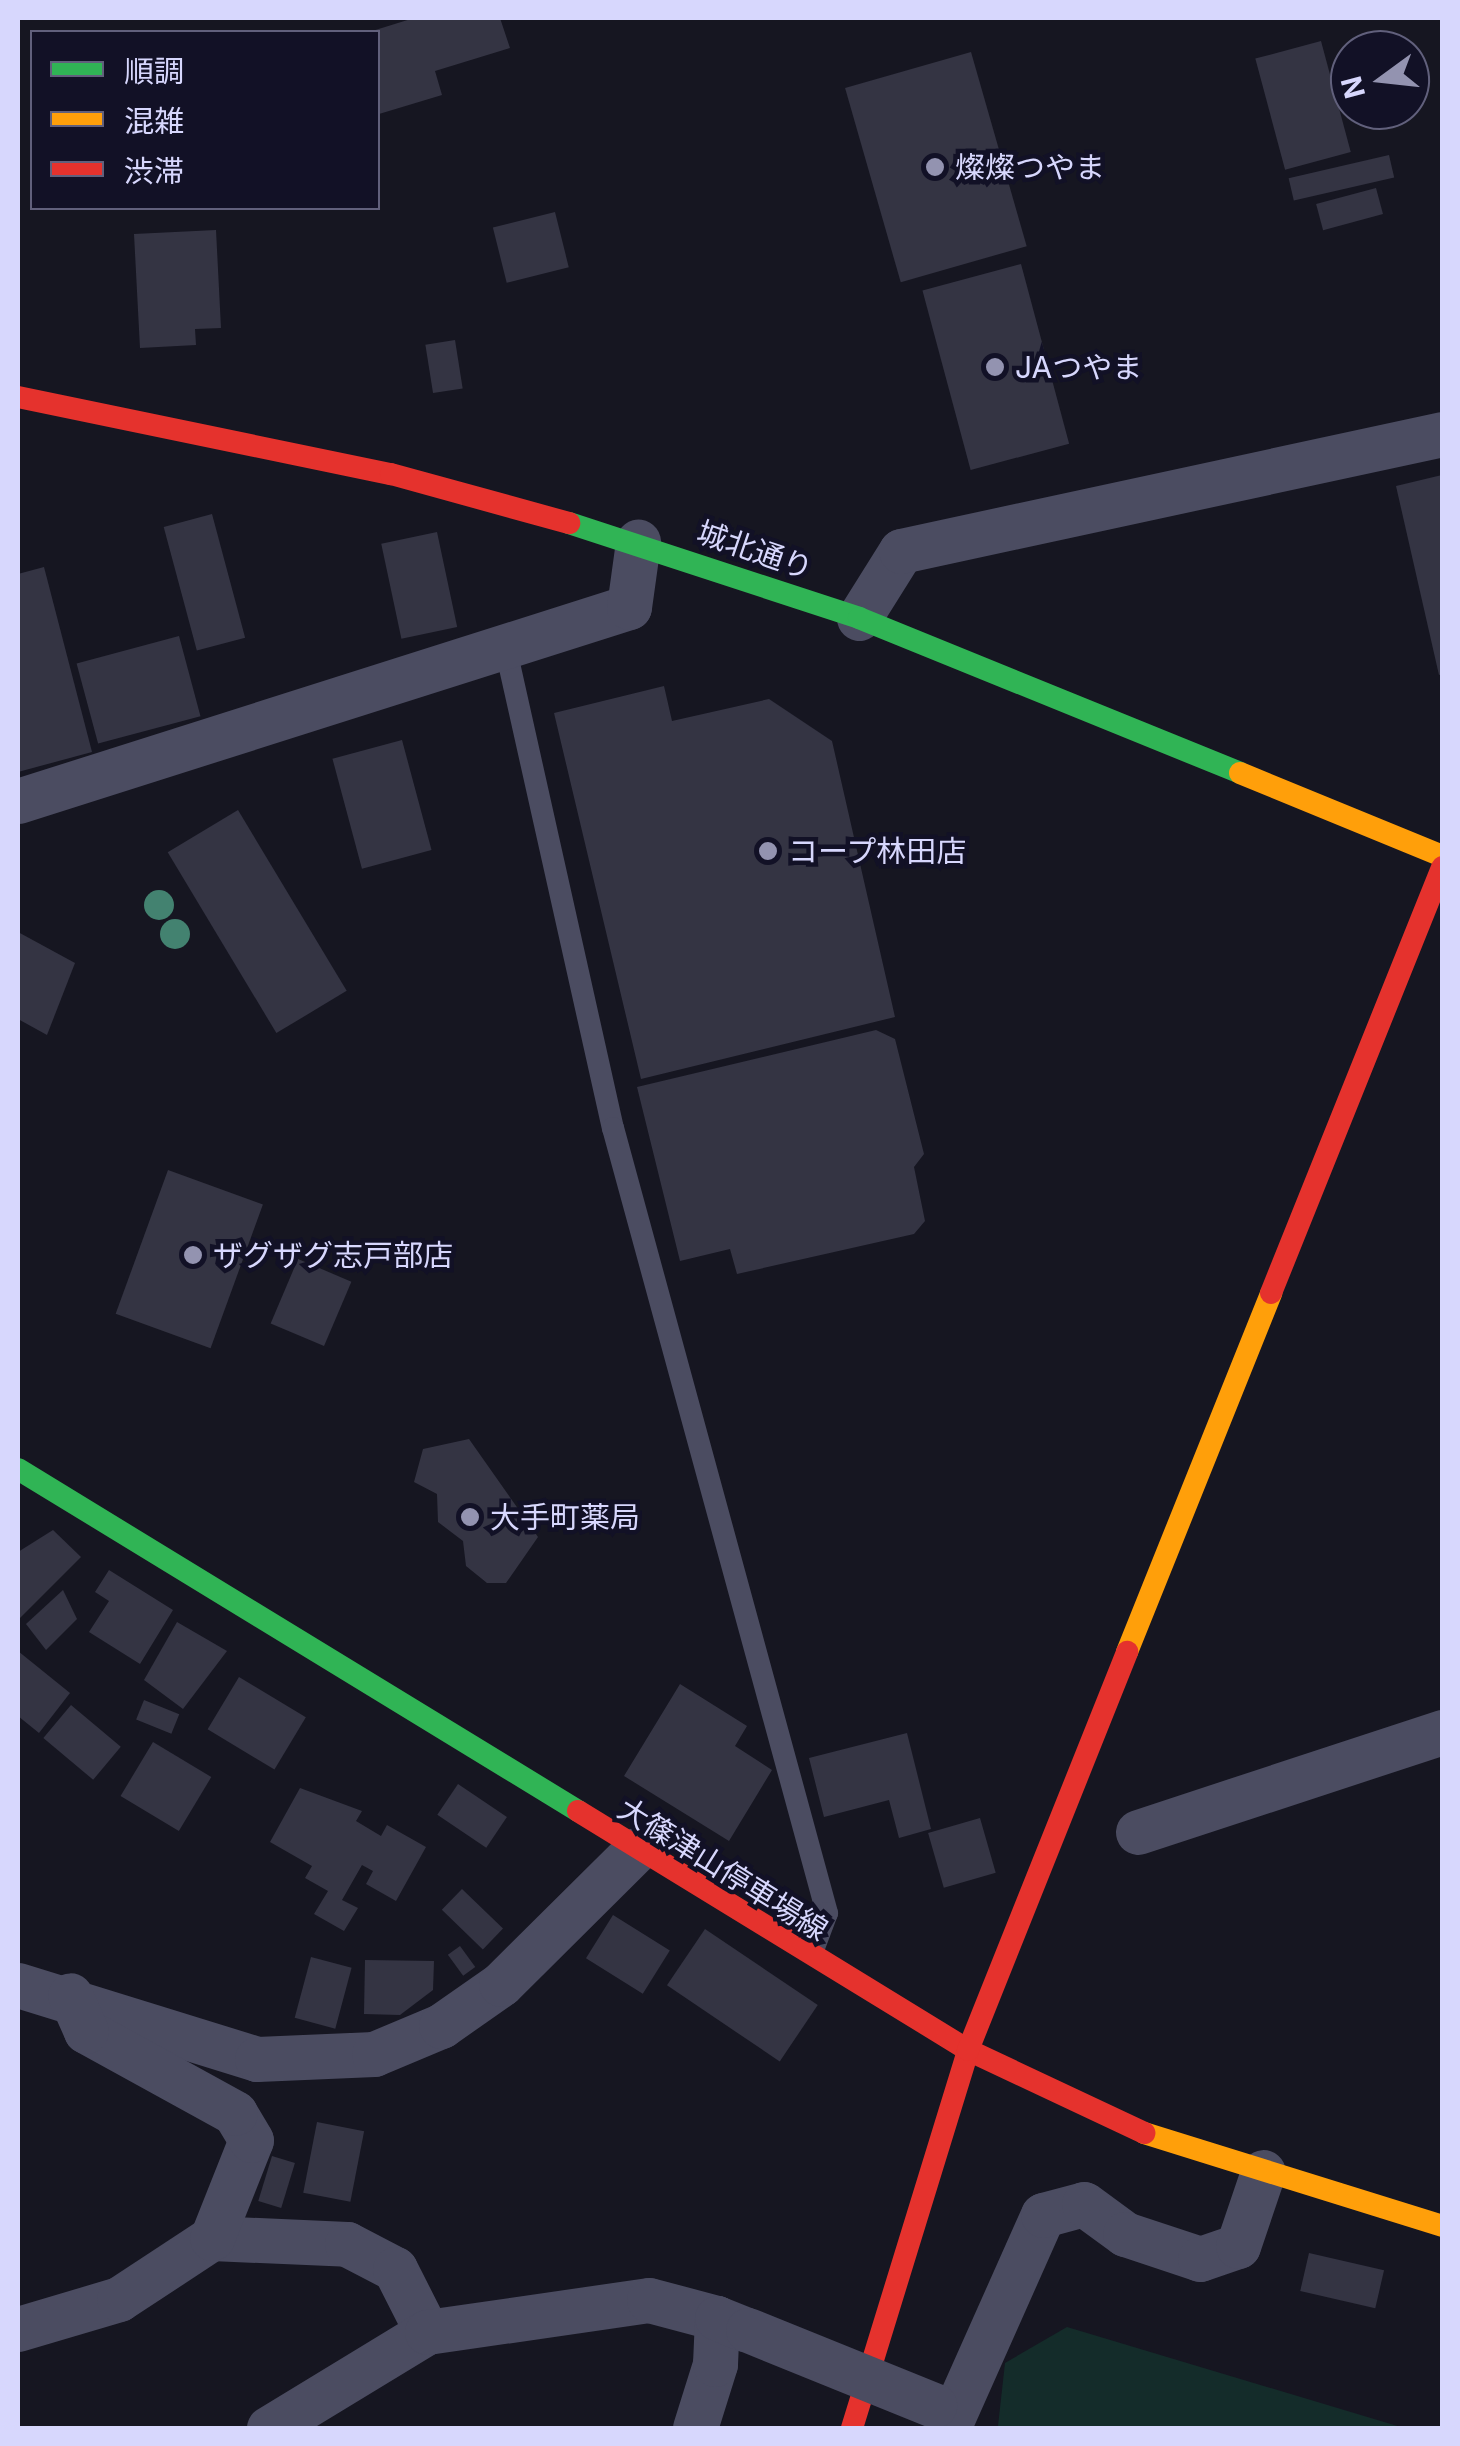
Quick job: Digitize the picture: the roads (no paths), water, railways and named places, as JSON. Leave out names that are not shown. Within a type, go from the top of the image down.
[{"type":"street","name":"城北通り","points":[[18,397],[391,474],[638,542],[859,618],[1442,856]]},
{"type":"street","points":[[859,618],[901,552],[1442,434]]},
{"type":"street","points":[[18,801],[506,650],[629,607],[638,542]]},
{"type":"street","points":[[852,2428],[968,2050],[1442,867]]},
{"type":"street","name":"大篠津山停車場線","points":[[18,1469],[810,1958],[968,2050],[1160,2140],[1442,2226]]},
{"type":"street","points":[[1138,1832],[1442,1732]]},
{"type":"street","points":[[18,1985],[70,1995],[257,2059],[374,2054],[441,2026],[501,1984],[636,1850]]},
{"type":"street","points":[[18,2329],[119,2299],[212,2238],[250,2140],[235,2113],[86,2031],[70,1995]]},
{"type":"street","points":[[269,2428],[427,2332],[650,2300],[732,2324],[945,2415],[1043,2215],[1084,2204],[1124,2234],[1200,2258],[1238,2246],[1263,2172]]},
{"type":"street","points":[[212,2238],[347,2244],[395,2269],[427,2332]]},
{"type":"street","points":[[695,2428],[732,2324]]},
{"type":"lane","points":[[506,650],[613,1128],[827,1913],[810,1958]]},
{"type":"place","name":"燦燦つやま","points":[[935,167]]},
{"type":"place","name":"JAつやま","points":[[995,367]]},
{"type":"place","name":"コープ林田店","points":[[768,851]]},
{"type":"place","name":"ザグザグ志戸部店","points":[[193,1255]]},
{"type":"place","name":"大手町薬局","points":[[470,1517]]}]
